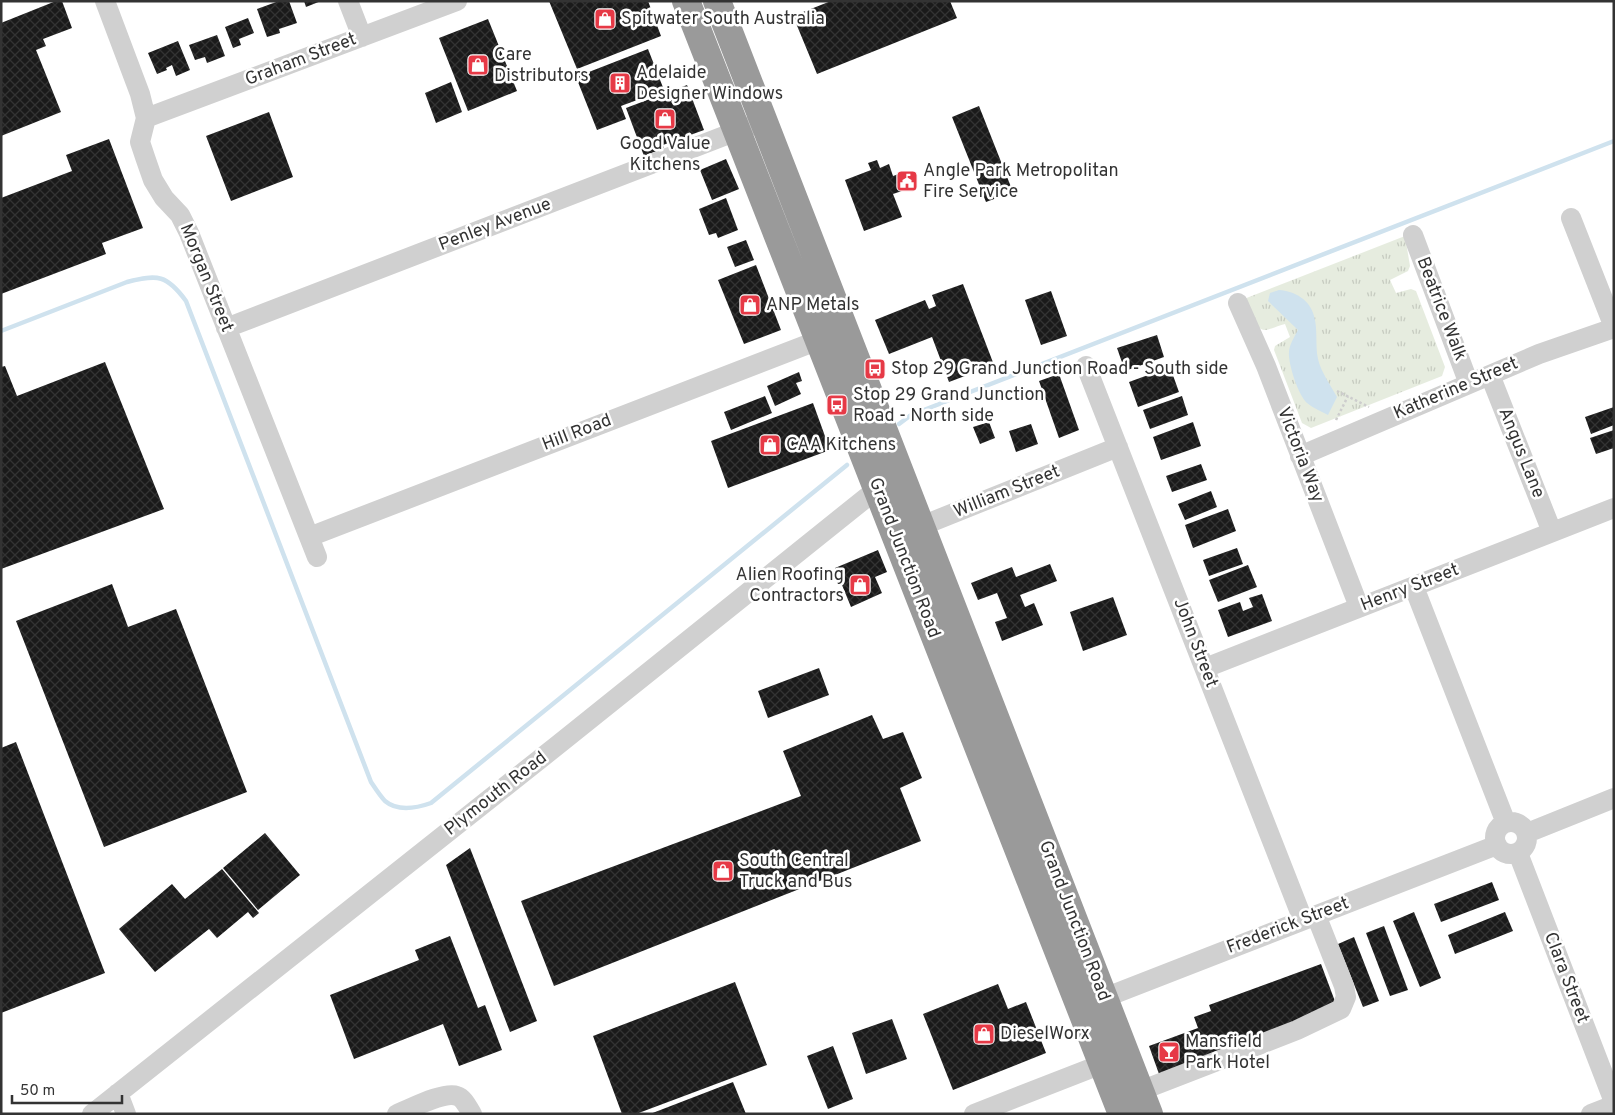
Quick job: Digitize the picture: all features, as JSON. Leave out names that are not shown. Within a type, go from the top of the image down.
[{"type":"highway","name":"Grand Junction Road","points":[[686,1],[895,536],[968,686],[1104,998],[1144,1102]]},
{"type":"highway","name":"Grand Junction Road","points":[[717,1],[920,526],[968,686],[1079,1007],[1122,1114]]},
{"type":"street","name":"Morgan Street","points":[[105,1],[140,94],[146,118],[140,142],[153,180],[164,198],[180,215],[189,233],[317,557]]},
{"type":"street","points":[[348,1],[362,36]]},
{"type":"street","name":"Graham Street","points":[[146,118],[457,1]]},
{"type":"street","name":"Penley Avenue","points":[[226,328],[764,121]]},
{"type":"street","points":[[775,227],[799,216]]},
{"type":"street","points":[[1571,218],[1614,328]]},
{"type":"street","name":"Beatrice Walk","points":[[1413,235],[1469,384]]},
{"type":"street","name":"Victoria Way","points":[[1238,303],[1266,366],[1359,607]]},
{"type":"street","name":"Katherine Street","points":[[1300,456],[1539,354],[1614,328]]},
{"type":"street","name":"Hill Road","points":[[309,537],[845,330]]},
{"type":"street","name":"John Street","points":[[1086,366],[1206,668],[1310,917],[1344,986],[1346,997],[1341,1008],[1144,1102]]},
{"type":"street","name":"Angus Lane","points":[[1490,375],[1552,532]]},
{"type":"street","name":"William Street","points":[[895,536],[1118,447]]},
{"type":"street","name":"Plymouth Road","points":[[92,1114],[877,489],[902,479]]},
{"type":"street","name":"Henry Street","points":[[1206,668],[1614,508]]},
{"type":"street","points":[[1414,587],[1506,823]]},
{"type":"street","points":[[1527,833],[1614,798]]},
{"type":"street","points":[[1506,823],[1518,823],[1527,833],[1528,840],[1526,845],[1518,853],[1507,854],[1501,851],[1497,845],[1495,839],[1496,832],[1506,823]]},
{"type":"street","name":"Frederick Street","points":[[1079,1007],[1497,845]]},
{"type":"street","name":"Clara Street","points":[[1518,853],[1614,1104]]},
{"type":"street","points":[[974,1114],[1102,1064]]},
{"type":"street","points":[[118,1093],[126,1114]]},
{"type":"street","points":[[397,1114],[447,1095],[458,1096],[465,1102],[472,1114]]},
{"type":"street","points":[[1591,1114],[1614,1104]]},
{"type":"path","points":[[1337,391],[1369,407]]},
{"type":"path","points":[[1336,420],[1348,396]]},
{"type":"green space","points":[[1405,236],[1410,266],[1408,271],[1390,280],[1396,293],[1411,289],[1416,291],[1445,367],[1442,376],[1311,428],[1302,423],[1274,350],[1275,346],[1290,337],[1285,324],[1266,330],[1258,327],[1244,299]]},
{"type":"water","points":[[1279,290],[1291,292],[1301,297],[1312,310],[1316,326],[1319,364],[1337,397],[1328,415],[1307,403],[1295,381],[1291,368],[1289,349],[1298,330],[1268,301],[1270,293]]},
{"type":"building","points":[[56,1],[62,1],[72,28],[43,39],[46,46],[36,50],[61,112],[1,136],[1,23]]},
{"type":"building","points":[[279,1],[289,1],[297,23],[279,29],[280,33],[267,37],[257,9]]},
{"type":"building","points":[[304,1],[321,1],[306,7]]},
{"type":"building","name":"Spitwater South Australia","points":[[549,1],[648,1],[661,36],[577,69]]},
{"type":"building","points":[[831,1],[950,1],[957,18],[817,74],[793,16]]},
{"type":"building","points":[[248,18],[254,33],[239,39],[241,45],[233,48],[225,27]]},
{"type":"building","name":"Care Distributors","points":[[488,19],[517,91],[468,111],[439,38]]},
{"type":"building","points":[[217,35],[225,56],[207,63],[205,57],[195,60],[189,45]]},
{"type":"building","points":[[178,41],[190,70],[176,76],[172,65],[166,68],[167,70],[157,74],[148,53]]},
{"type":"building","name":"Adelaide Designer Windows","points":[[648,49],[664,90],[621,106],[626,119],[597,130],[576,77]]},
{"type":"building","points":[[451,82],[462,112],[436,123],[425,93]]},
{"type":"building","name":"Good Value Kitchens","points":[[687,85],[704,130],[663,145],[664,148],[644,156],[626,108]]},
{"type":"building","points":[[979,106],[1013,192],[986,202],[952,117]]},
{"type":"building","points":[[269,112],[293,177],[231,201],[206,136]]},
{"type":"building","points":[[109,139],[143,228],[102,243],[106,254],[1,294],[1,198],[72,171],[66,155]]},
{"type":"building","points":[[726,159],[739,189],[712,200],[700,170]]},
{"type":"building","points":[[877,160],[880,168],[889,164],[893,176],[904,172],[911,188],[893,194],[902,217],[864,231],[845,180],[871,170],[868,163]]},
{"type":"building","points":[[726,198],[738,230],[718,238],[716,233],[709,235],[699,209]]},
{"type":"building","points":[[746,240],[754,260],[735,267],[727,247]]},
{"type":"building","name":"ANP Metals","points":[[756,265],[781,330],[744,344],[718,280]]},
{"type":"building","points":[[963,284],[994,365],[949,382],[932,337],[889,354],[875,320],[925,300],[929,309],[936,306],[932,295]]},
{"type":"building","points":[[1051,291],[1067,336],[1041,345],[1025,300]]},
{"type":"building","points":[[1157,335],[1164,357],[1125,371],[1117,348]]},
{"type":"building","points":[[105,362],[164,509],[1,569],[1,367],[5,366],[17,396]]},
{"type":"building","points":[[1170,367],[1179,392],[1138,407],[1129,382]]},
{"type":"building","points":[[799,372],[802,381],[796,383],[801,394],[775,406],[767,386]]},
{"type":"building","points":[[1059,374],[1079,430],[1059,438],[1039,381]]},
{"type":"building","points":[[765,396],[772,413],[731,430],[724,412]]},
{"type":"building","points":[[1182,396],[1188,415],[1150,429],[1143,410]]},
{"type":"building","name":"CAA Kitchens","points":[[813,403],[830,450],[728,488],[711,441]]},
{"type":"building","points":[[1614,407],[1614,425],[1591,434],[1585,417]]},
{"type":"building","points":[[989,422],[995,438],[980,444],[973,427]]},
{"type":"building","points":[[1193,422],[1201,446],[1161,460],[1153,437]]},
{"type":"building","points":[[1031,424],[1038,444],[1016,452],[1009,431]]},
{"type":"building","points":[[1614,430],[1614,448],[1596,454],[1590,438]]},
{"type":"building","points":[[1201,464],[1207,480],[1172,492],[1166,476]]},
{"type":"building","points":[[1211,491],[1217,507],[1185,520],[1178,504]]},
{"type":"building","points":[[1228,509],[1236,531],[1193,548],[1185,525]]},
{"type":"building","points":[[1237,548],[1243,564],[1209,576],[1203,560]]},
{"type":"building","name":"Alien Roofing Contractors","points":[[878,550],[887,572],[875,577],[882,593],[851,607],[835,568]]},
{"type":"building","points":[[1050,564],[1057,581],[1020,595],[1025,607],[1034,603],[1043,625],[1002,641],[995,622],[1007,618],[997,593],[978,600],[971,583],[1012,567],[1016,577]]},
{"type":"building","points":[[1248,565],[1257,587],[1218,602],[1209,580]]},
{"type":"building","points":[[112,584],[128,627],[176,609],[247,792],[104,847],[16,621]]},
{"type":"building","points":[[1262,594],[1272,621],[1228,637],[1218,610],[1240,602],[1243,611],[1253,607],[1249,598]]},
{"type":"building","points":[[1113,597],[1127,635],[1083,651],[1070,612]]},
{"type":"building","points":[[819,668],[829,695],[768,718],[758,691]]},
{"type":"building","name":"South Central Truck and Bus","points":[[872,715],[883,739],[903,732],[922,778],[900,788],[921,841],[554,986],[521,901],[801,796],[783,751]]},
{"type":"building","points":[[16,742],[105,973],[1,1013],[1,748]]},
{"type":"building","points":[[265,833],[300,875],[258,910],[223,868]]},
{"type":"building","points":[[470,848],[537,1021],[510,1032],[446,865]]},
{"type":"building","points":[[222,869],[259,913],[253,918],[248,912],[217,938],[209,929],[155,972],[119,929],[172,884],[185,899]]},
{"type":"building","points":[[1492,882],[1499,900],[1441,922],[1434,904]]},
{"type":"building","points":[[1414,912],[1441,978],[1420,987],[1393,921]]},
{"type":"building","points":[[1505,912],[1513,931],[1455,954],[1448,935]]},
{"type":"building","points":[[1384,926],[1408,990],[1390,996],[1366,933]]},
{"type":"building","points":[[450,936],[478,1008],[485,1005],[502,1050],[459,1066],[443,1024],[354,1059],[330,995],[419,960],[415,950]]},
{"type":"building","points":[[1354,937],[1379,1001],[1363,1007],[1338,944]]},
{"type":"building","points":[[1321,964],[1336,1004],[1311,1019],[1159,1074],[1149,1046],[1198,1028],[1194,1017],[1211,1011],[1209,1005]]},
{"type":"building","points":[[735,982],[767,1065],[636,1114],[622,1114],[593,1036]]},
{"type":"building","name":"DieselWorx","points":[[998,984],[1008,1009],[1026,1002],[1046,1053],[953,1090],[923,1014]]},
{"type":"building","points":[[892,1019],[907,1059],[866,1074],[852,1033]]},
{"type":"building","points":[[833,1046],[853,1099],[828,1109],[807,1056]]},
{"type":"building","points":[[733,1082],[746,1114],[650,1114]]},
{"type":"waterway","points":[[899,424],[911,415],[1614,141]]},
{"type":"waterway","points":[[1,331],[138,279],[161,279],[167,281],[179,292],[186,301],[371,782],[385,801],[402,808],[431,803],[847,465]]},
{"type":"place","name":"Spitwater South Australia","points":[[605,19]]},
{"type":"place","name":"Care Distributors","points":[[478,65]]},
{"type":"place","name":"Adelaide Designer Windows","points":[[620,83]]},
{"type":"place","name":"Good Value Kitchens","points":[[665,119]]},
{"type":"place","name":"Angle Park Metropolitan Fire Service","points":[[907,181]]},
{"type":"place","name":"ANP Metals","points":[[750,305]]},
{"type":"place","name":"Stop 29 Grand Junction Road - South side","points":[[875,369]]},
{"type":"place","name":"Stop 29 Grand Junction Road - North side","points":[[837,405]]},
{"type":"place","name":"CAA Kitchens","points":[[770,445]]},
{"type":"place","name":"Alien Roofing Contractors","points":[[860,585]]},
{"type":"place","name":"South Central Truck and Bus","points":[[723,871]]},
{"type":"place","name":"DieselWorx","points":[[984,1034]]},
{"type":"place","name":"Mansfield Park Hotel","points":[[1169,1052]]}]
